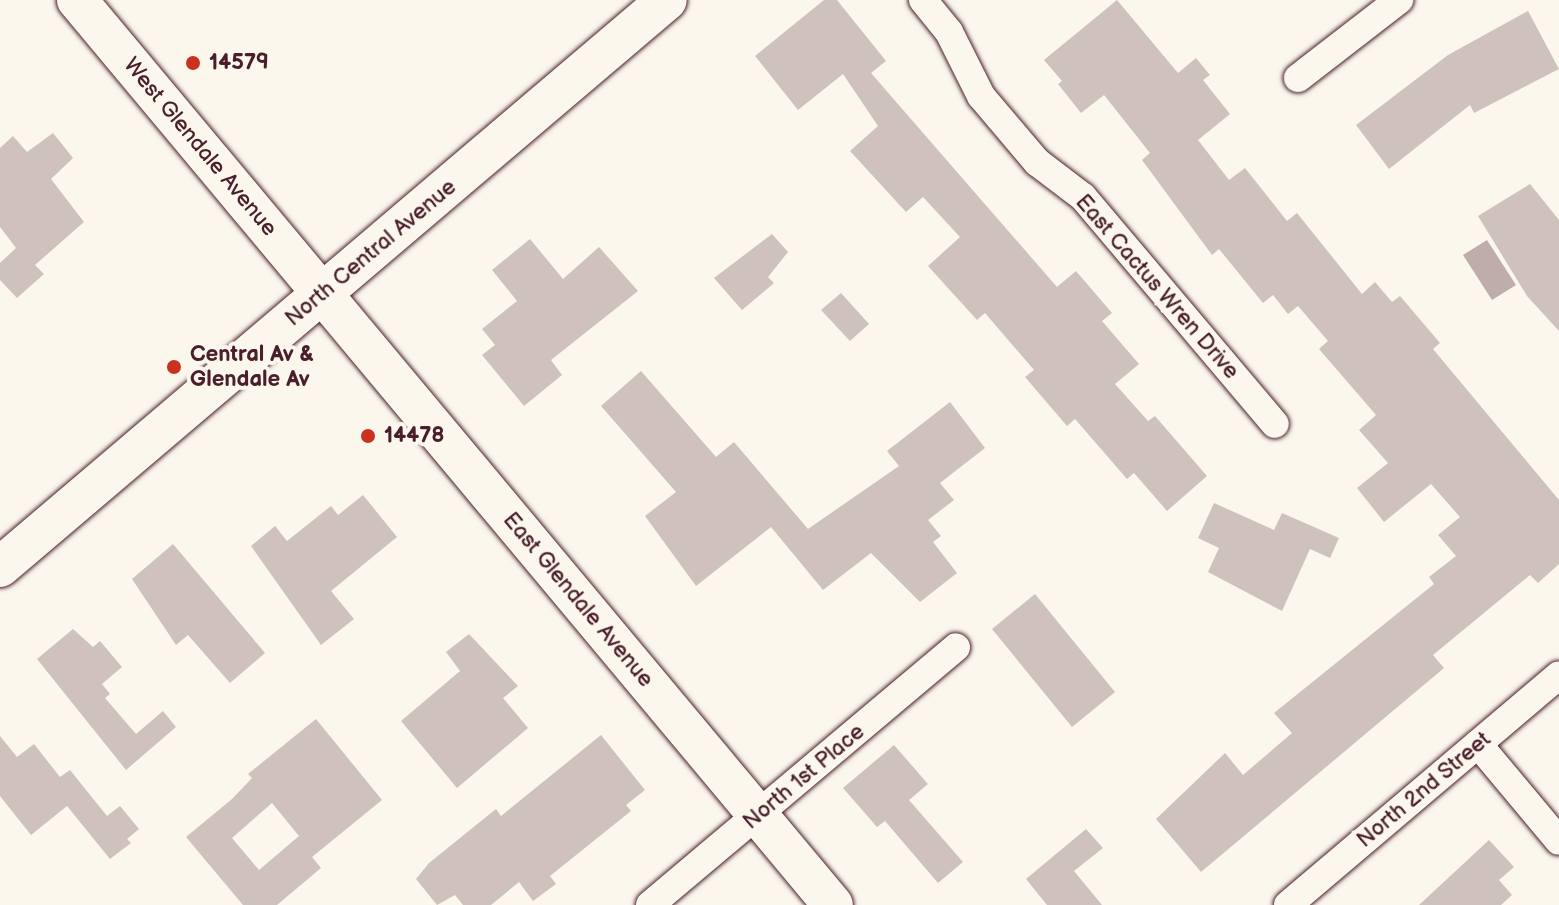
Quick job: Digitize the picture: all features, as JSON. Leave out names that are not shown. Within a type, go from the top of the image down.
[{"type":"main road","name":"West Glendale Avenue","points":[[77,0],[322,295]]},
{"type":"main road","name":"North Central Avenue","points":[[0,567],[667,0]]},
{"type":"main road","name":"East Glendale Avenue","points":[[322,295],[833,905]]},
{"type":"street","name":"East Cactus Wren Drive","points":[[923,0],[949,32],[981,96],[1037,162],[1083,197],[1275,424]]},
{"type":"street","points":[[1298,78],[1399,0]]},
{"type":"street","name":"North 1st Place","points":[[650,905],[956,647]]},
{"type":"street","name":"North 2nd Street","points":[[1288,905],[1559,675]]},
{"type":"street","points":[[1478,744],[1559,841]]},
{"type":"shaded area","points":[[1487,240],[1516,285],[1492,300],[1463,255]]},
{"type":"building","points":[[824,0],[837,0],[886,61],[871,73],[1057,287],[1076,271],[1112,313],[1102,321],[1139,364],[1115,384],[1148,421],[1155,416],[1207,476],[1167,511],[1134,473],[1127,479],[1075,419],[1067,426],[1025,377],[1034,370],[985,313],[977,320],[928,266],[960,237],[923,197],[906,212],[850,151],[878,126],[843,74],[798,110],[755,56]]},
{"type":"building","points":[[1117,0],[1178,73],[1196,58],[1210,75],[1203,80],[1230,114],[1198,140],[1229,180],[1245,168],[1287,221],[1297,213],[1362,294],[1375,282],[1392,302],[1400,296],[1440,343],[1433,349],[1559,500],[1559,564],[1538,583],[1530,575],[1433,655],[1444,668],[1201,872],[1156,819],[1225,753],[1243,775],[1292,733],[1274,713],[1434,584],[1429,577],[1456,556],[1438,535],[1460,517],[1431,484],[1384,522],[1357,488],[1388,463],[1359,430],[1376,415],[1319,349],[1328,341],[1298,306],[1288,314],[1273,295],[1263,303],[1219,249],[1212,255],[1142,160],[1150,153],[1104,95],[1081,113],[1058,84],[1062,81],[1044,60]]},
{"type":"building","points":[[1528,11],[1559,69],[1474,113],[1470,105],[1389,169],[1356,125],[1448,55]]},
{"type":"building","points":[[53,133],[73,158],[51,179],[84,222],[35,265],[44,274],[17,298],[0,280],[0,263],[16,248],[0,227],[0,148],[13,136],[27,152]]},
{"type":"building","points":[[1530,184],[1559,220],[1559,331],[1527,296],[1478,216]]},
{"type":"building","points":[[772,234],[788,252],[768,277],[774,283],[742,310],[714,278]]},
{"type":"building","points":[[530,239],[563,279],[599,247],[638,291],[551,360],[562,375],[524,406],[482,355],[495,345],[482,329],[517,301],[492,270]]},
{"type":"building","points":[[841,293],[869,324],[850,341],[821,310]]},
{"type":"building","points":[[641,371],[716,457],[734,442],[808,529],[899,466],[887,451],[950,402],[985,448],[940,483],[954,500],[928,520],[941,536],[933,542],[957,573],[920,602],[871,553],[823,590],[771,527],[696,586],[645,516],[676,492],[601,406]]},
{"type":"building","points":[[363,495],[397,537],[331,591],[354,619],[321,645],[251,546],[275,526],[287,541],[331,506],[338,515]]},
{"type":"building","points":[[1214,503],[1274,530],[1282,513],[1339,538],[1330,558],[1310,549],[1282,611],[1208,572],[1219,548],[1198,538]]},
{"type":"building","points":[[173,544],[265,653],[230,683],[188,635],[176,645],[132,579]]},
{"type":"building","points":[[1035,594],[1115,692],[1072,727],[992,629]]},
{"type":"building","points":[[73,629],[93,647],[100,641],[122,667],[102,684],[110,694],[105,698],[136,734],[163,711],[176,727],[126,770],[37,659]]},
{"type":"building","points":[[469,634],[518,686],[503,698],[528,728],[457,788],[401,721],[460,671],[446,652]]},
{"type":"building","points":[[316,719],[382,800],[312,857],[321,868],[277,905],[243,905],[186,837],[232,799],[252,778],[248,774]],"holes":[[[272,803],[299,836],[259,870],[232,838]]]},
{"type":"building","points":[[601,735],[645,790],[626,805],[631,811],[550,876],[556,884],[533,901],[519,882],[491,905],[463,905],[455,895],[437,905],[416,879],[429,863],[496,809],[501,816]]},
{"type":"building","points":[[0,736],[17,757],[34,744],[60,777],[70,770],[107,816],[120,806],[139,829],[127,839],[131,843],[110,859],[67,806],[31,835],[0,796]]},
{"type":"building","points":[[894,745],[928,784],[909,800],[963,862],[938,883],[885,821],[877,827],[843,788]]},
{"type":"building","points":[[1086,829],[1103,848],[1074,871],[1102,905],[1047,905],[1026,879]]},
{"type":"building","points":[[1489,840],[1514,867],[1499,880],[1512,895],[1501,905],[1419,905]]},
{"type":"place","name":"14579","points":[[193,63]]},
{"type":"place","name":"Central Av & Glendale Av","points":[[174,367]]},
{"type":"place","name":"14478","points":[[368,436]]}]
